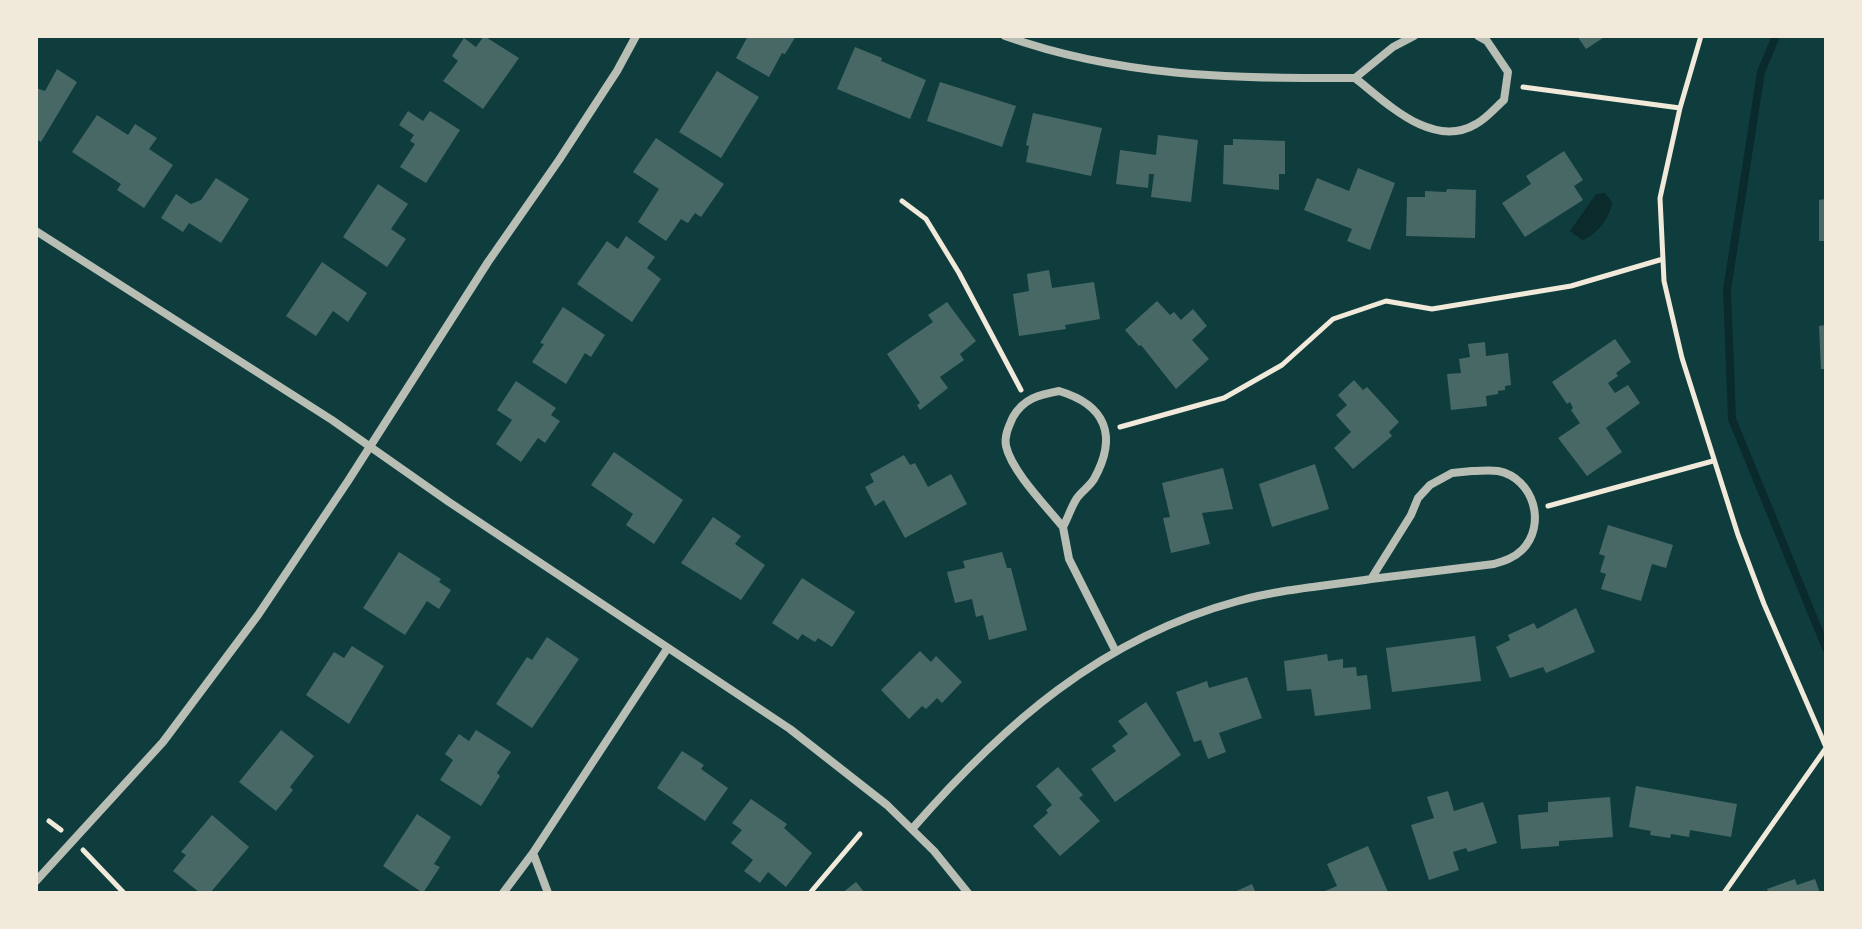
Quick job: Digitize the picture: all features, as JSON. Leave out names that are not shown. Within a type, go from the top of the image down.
[{"type":"street","points":[[36,881],[163,742],[249,627],[348,481],[488,262],[559,160],[636,36]]},
{"type":"street","points":[[1005,36],[1103,65],[1282,79],[1355,78],[1393,47],[1414,36]]},
{"type":"street","points":[[1355,78],[1404,116],[1427,128],[1445,131],[1475,125],[1504,100],[1508,72],[1487,41],[1478,36]]},
{"type":"street","points":[[36,231],[369,446],[790,729],[887,805],[934,851],[968,893]]},
{"type":"street","points":[[1063,527],[1076,500],[1093,480],[1104,451],[1107,430],[1095,409],[1080,397],[1059,391],[1036,395],[1019,407],[1007,429],[1006,446],[1016,468],[1063,527],[1069,559],[1115,650]]},
{"type":"street","points":[[912,829],[954,781],[1039,704],[1115,650],[1159,627],[1239,600],[1494,564],[1512,558],[1529,541],[1535,529],[1536,509],[1524,486],[1500,471],[1452,473],[1430,485],[1418,498],[1411,515],[1371,579]]},
{"type":"street","points":[[503,893],[533,853],[667,649]]},
{"type":"street","points":[[533,853],[548,893]]},
{"type":"path","points":[[1701,36],[1680,108],[1660,198],[1664,281],[1682,358],[1713,461],[1764,604],[1826,747],[1724,893]]},
{"type":"path","points":[[1507,85],[1680,108]]},
{"type":"path","points":[[902,201],[926,219],[1027,401]]},
{"type":"path","points":[[1107,430],[1224,398],[1282,365],[1333,319],[1386,301],[1432,309],[1571,286],[1663,259]]},
{"type":"path","points":[[1536,509],[1713,461]]},
{"type":"path","points":[[49,821],[74,841],[124,893]]},
{"type":"path","points":[[810,893],[860,834]]},
{"type":"water","points":[[1605,193],[1612,202],[1609,213],[1597,230],[1582,240],[1570,231],[1596,194]]},
{"type":"building","points":[[484,36],[519,58],[483,109],[443,81],[458,61],[452,56],[464,38],[476,47]]},
{"type":"building","points":[[748,36],[796,36],[769,77],[736,58]]},
{"type":"building","points":[[1577,36],[1606,36],[1586,49]]},
{"type":"building","points":[[855,47],[926,80],[910,119],[837,89]]},
{"type":"building","points":[[57,69],[77,82],[41,142],[36,139],[36,88],[45,91]]},
{"type":"building","points":[[717,71],[759,97],[721,158],[679,132]]},
{"type":"building","points":[[940,82],[1016,106],[1002,147],[927,121]]},
{"type":"building","points":[[408,111],[423,121],[430,111],[460,130],[426,183],[400,167],[415,144],[410,141],[414,135],[399,125]]},
{"type":"building","points":[[1033,113],[1102,128],[1091,176],[1026,162],[1029,146],[1026,145]]},
{"type":"building","points":[[97,115],[128,135],[135,124],[157,138],[149,149],[173,165],[144,208],[117,190],[121,184],[72,152]]},
{"type":"building","points":[[1158,135],[1198,140],[1191,202],[1151,197],[1154,174],[1149,174],[1148,188],[1116,184],[1120,150],[1156,155]]},
{"type":"building","points":[[656,138],[724,184],[701,217],[695,213],[688,223],[681,219],[666,241],[638,222],[659,189],[633,172]]},
{"type":"building","points":[[1233,139],[1285,141],[1285,174],[1279,174],[1279,190],[1223,184],[1224,145],[1233,145]]},
{"type":"building","points":[[1564,151],[1583,180],[1574,186],[1583,200],[1525,237],[1502,203],[1531,184],[1526,176]]},
{"type":"building","points":[[1358,168],[1395,183],[1370,250],[1347,241],[1352,229],[1304,210],[1317,178],[1349,191]]},
{"type":"building","points":[[216,178],[249,199],[221,243],[189,223],[183,232],[161,218],[176,194],[191,204],[201,200]]},
{"type":"building","points":[[378,184],[408,204],[391,229],[406,239],[387,267],[343,237]]},
{"type":"building","points":[[1447,189],[1476,190],[1475,238],[1406,236],[1407,197],[1425,197],[1425,191],[1446,192]]},
{"type":"building","points":[[1826,199],[1826,241],[1819,241],[1819,200]]},
{"type":"building","points":[[626,236],[655,257],[647,268],[661,279],[632,322],[577,284],[607,241],[618,249]]},
{"type":"building","points":[[322,262],[367,293],[348,322],[333,311],[316,336],[286,316]]},
{"type":"building","points":[[1049,270],[1052,288],[1094,282],[1100,319],[1065,325],[1066,329],[1019,336],[1013,294],[1029,291],[1027,274]]},
{"type":"building","points":[[1157,301],[1170,315],[1174,312],[1181,320],[1193,309],[1207,326],[1192,340],[1209,359],[1176,389],[1125,330]]},
{"type":"building","points":[[947,302],[976,341],[960,354],[964,360],[940,377],[948,388],[920,410],[917,405],[920,403],[887,354],[933,322],[928,315]]},
{"type":"building","points":[[563,307],[605,335],[591,357],[585,353],[566,384],[532,362]]},
{"type":"building","points":[[1826,325],[1826,369],[1821,369],[1819,326]]},
{"type":"building","points":[[1615,339],[1631,362],[1608,383],[1615,393],[1628,385],[1640,403],[1606,428],[1622,452],[1587,476],[1558,438],[1580,423],[1571,410],[1570,402],[1567,404],[1552,382]]},
{"type":"building","points":[[1485,342],[1486,356],[1508,353],[1511,385],[1505,386],[1505,390],[1498,391],[1498,394],[1486,396],[1487,406],[1451,410],[1447,374],[1461,373],[1459,359],[1470,357],[1468,344]]},
{"type":"building","points":[[1354,380],[1363,390],[1367,387],[1399,422],[1389,432],[1392,436],[1353,469],[1334,448],[1351,432],[1336,415],[1347,405],[1338,395]]},
{"type":"building","points":[[516,381],[556,408],[551,415],[560,421],[545,443],[538,438],[521,462],[496,444],[512,420],[497,410]]},
{"type":"building","points":[[614,452],[683,500],[654,544],[626,525],[633,514],[591,485]]},
{"type":"building","points":[[904,455],[910,465],[915,463],[928,487],[951,474],[967,504],[905,538],[884,500],[875,506],[865,487],[874,482],[870,474]]},
{"type":"building","points":[[1315,464],[1329,509],[1272,527],[1259,484]]},
{"type":"building","points":[[1223,468],[1233,509],[1202,513],[1210,544],[1171,553],[1163,518],[1170,517],[1162,483]]},
{"type":"building","points":[[713,517],[741,536],[735,544],[765,565],[741,600],[681,563]]},
{"type":"building","points":[[1608,525],[1673,545],[1666,568],[1652,564],[1641,601],[1601,589],[1606,574],[1600,572],[1605,556],[1599,554]]},
{"type":"building","points":[[399,552],[441,579],[439,582],[451,590],[439,609],[427,601],[405,635],[363,608]]},
{"type":"building","points":[[1002,552],[1007,568],[1011,568],[1027,630],[989,640],[983,615],[976,617],[972,599],[955,603],[947,572],[965,568],[963,561]]},
{"type":"building","points":[[802,578],[855,612],[832,647],[818,638],[815,642],[802,634],[798,640],[772,623]]},
{"type":"building","points":[[1576,608],[1595,652],[1546,673],[1543,667],[1510,678],[1496,647],[1510,640],[1508,635],[1534,623],[1537,629]]},
{"type":"building","points":[[1475,636],[1481,681],[1392,692],[1386,648]]},
{"type":"building","points":[[547,637],[579,659],[532,728],[496,704],[527,657],[532,660]]},
{"type":"building","points":[[352,646],[384,666],[349,724],[306,695],[334,652],[344,658]]},
{"type":"building","points":[[920,651],[931,662],[936,656],[962,682],[942,703],[937,698],[926,709],[922,706],[909,719],[881,690]]},
{"type":"building","points":[[1327,654],[1328,661],[1343,659],[1343,668],[1356,667],[1357,676],[1367,675],[1371,709],[1315,716],[1311,689],[1287,691],[1284,661]]},
{"type":"building","points":[[1247,677],[1262,718],[1219,733],[1226,752],[1208,759],[1201,740],[1194,742],[1176,692],[1207,681],[1209,688]]},
{"type":"building","points":[[1146,702],[1181,755],[1115,802],[1091,769],[1116,751],[1112,746],[1128,734],[1118,721]]},
{"type":"building","points":[[281,730],[314,756],[276,811],[239,782]]},
{"type":"building","points":[[476,730],[511,752],[481,806],[440,780],[453,760],[445,754],[459,734],[469,741]]},
{"type":"building","points":[[682,751],[704,765],[701,769],[728,788],[705,821],[657,788]]},
{"type":"building","points":[[1058,767],[1083,795],[1079,798],[1100,821],[1060,856],[1033,826],[1048,813],[1046,810],[1052,805],[1036,786]]},
{"type":"building","points":[[1636,786],[1737,804],[1731,837],[1690,830],[1689,837],[1671,834],[1670,838],[1629,827]]},
{"type":"building","points":[[1448,791],[1454,811],[1483,802],[1497,843],[1468,852],[1466,848],[1453,852],[1459,870],[1429,880],[1411,825],[1434,818],[1427,797]]},
{"type":"building","points":[[1610,797],[1613,837],[1559,841],[1559,846],[1521,849],[1518,815],[1548,812],[1548,802]]},
{"type":"building","points":[[751,799],[787,824],[784,828],[812,853],[786,887],[768,872],[760,883],[744,871],[753,860],[731,843],[742,830],[732,823]]},
{"type":"building","points":[[417,814],[451,837],[434,864],[440,867],[423,893],[383,866]]},
{"type":"building","points":[[212,815],[249,847],[210,893],[200,893],[173,871],[186,855],[181,852]]},
{"type":"building","points":[[1368,846],[1388,892],[1320,893],[1337,886],[1327,864]]},
{"type":"building","points":[[1795,879],[1797,885],[1815,879],[1820,893],[1769,893],[1767,889]]},
{"type":"building","points":[[856,882],[865,893],[842,893]]},
{"type":"building","points":[[1252,884],[1256,893],[1232,893]]},
{"type":"waterway","points":[[1776,36],[1761,72],[1727,290],[1732,419],[1826,648]]}]
